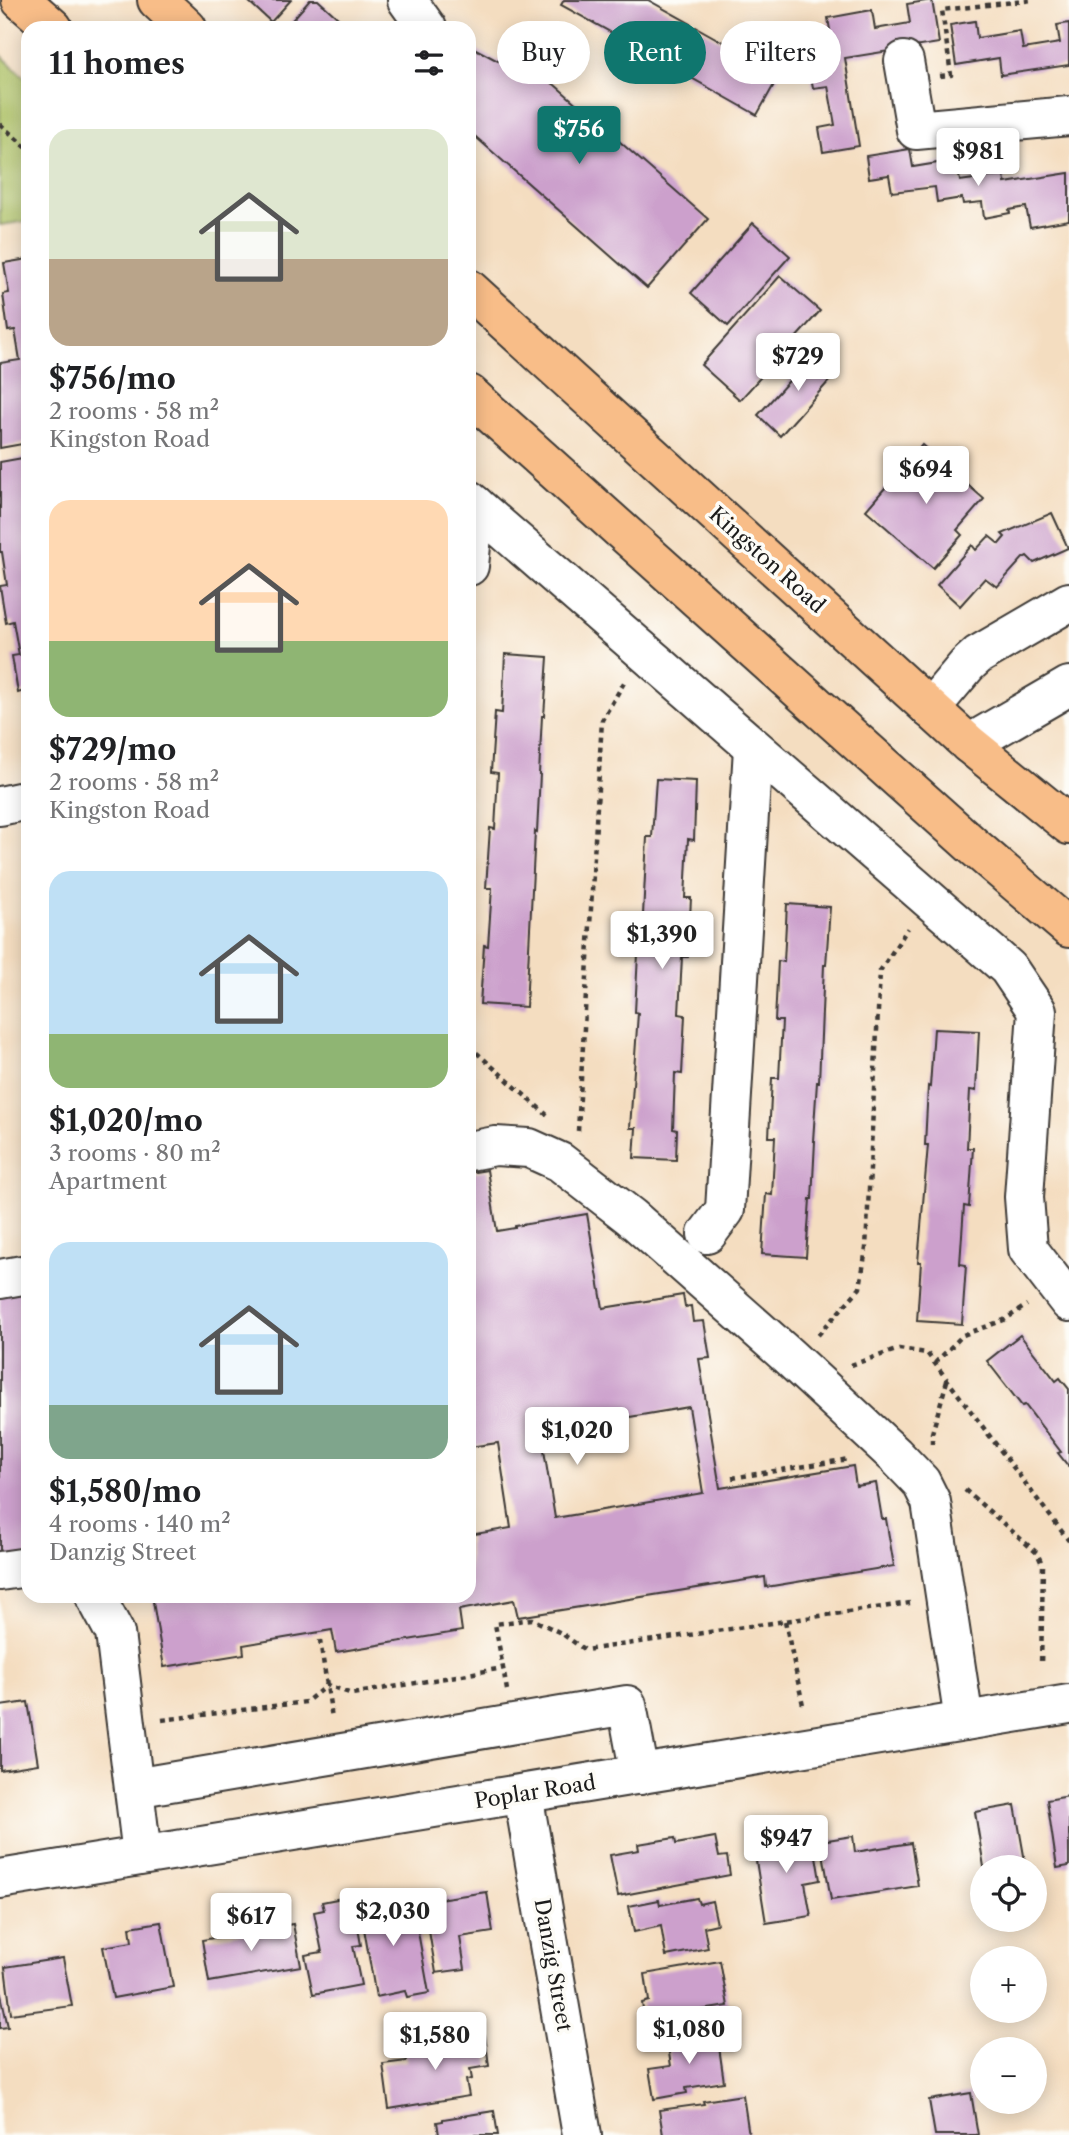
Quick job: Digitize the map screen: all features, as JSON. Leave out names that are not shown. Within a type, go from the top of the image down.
[{"type":"main road","points":[[21,0],[45,21]]},
{"type":"main road","points":[[157,0],[180,21]]},
{"type":"main road","name":"Kingston Road","points":[[476,295],[969,744],[1069,825]]},
{"type":"main road","points":[[476,400],[972,845],[1069,928]]},
{"type":"street","points":[[407,0],[422,21]]},
{"type":"street","points":[[904,61],[916,130],[1069,116]]},
{"type":"street","points":[[476,506],[1008,968],[1037,1011],[1024,1197],[1028,1249],[1053,1300]]},
{"type":"street","points":[[930,709],[978,655],[1069,603]]},
{"type":"street","points":[[969,744],[1069,686]]},
{"type":"street","points":[[708,1234],[725,1210],[753,748]]},
{"type":"street","points":[[476,1149],[495,1146],[529,1148],[560,1162],[631,1217],[787,1355],[921,1482],[931,1502],[964,1721]]},
{"type":"street","points":[[0,1279],[21,1275]]},
{"type":"street","points":[[0,1571],[21,1568]]},
{"type":"street","points":[[99,1603],[115,1633],[142,1856]]},
{"type":"street","points":[[134,1788],[627,1704],[640,1775]]},
{"type":"street","name":"Poplar Road","points":[[0,1879],[1069,1704]]},
{"type":"street","name":"Danzig Street","points":[[523,1794],[582,2135]]},
{"type":"path","points":[[951,75],[942,10],[1033,0]]},
{"type":"path","points":[[0,124],[21,143]]},
{"type":"path","points":[[577,1142],[602,720],[627,679]]},
{"type":"path","points":[[822,1345],[815,1338],[860,1288],[866,1248],[880,971],[909,926]]},
{"type":"path","points":[[476,1052],[557,1124]]},
{"type":"path","points":[[935,1363],[963,1335],[1053,1300]]},
{"type":"path","points":[[843,1362],[850,1365],[899,1349],[927,1353],[1069,1541]]},
{"type":"path","points":[[933,1453],[932,1433],[947,1380]]},
{"type":"path","points":[[732,1478],[858,1458]]},
{"type":"path","points":[[964,1490],[1037,1553],[1042,1566],[1041,1666]]},
{"type":"path","points":[[511,1724],[495,1624],[532,1619],[561,1633],[585,1650],[912,1602]]},
{"type":"path","points":[[785,1621],[803,1705]]},
{"type":"path","points":[[320,1640],[337,1754]]},
{"type":"path","points":[[327,1685],[352,1694],[503,1668]]},
{"type":"path","points":[[127,1727],[154,1721],[306,1702],[327,1685]]},
{"type":"green space","points":[[0,54],[21,74],[21,222],[0,225]]},
{"type":"building","points":[[247,0],[291,0],[270,21]]},
{"type":"building","points":[[310,0],[318,0],[341,21],[291,21]]},
{"type":"building","points":[[564,0],[648,0],[686,21],[604,21],[604,29],[561,5]]},
{"type":"building","points":[[932,0],[939,43],[845,58],[859,146],[823,152],[819,128],[835,125],[828,86],[813,88],[812,84],[841,84],[841,21],[828,21],[828,18],[872,10],[875,29],[910,23],[907,4]]},
{"type":"building","points":[[975,21],[977,38],[1020,31],[1023,49],[1060,43],[1057,25],[1069,23],[1069,65],[1001,75],[999,58],[956,65],[950,25]]},
{"type":"building","points":[[706,33],[720,40],[720,84],[774,84],[757,115],[702,84],[706,84]]},
{"type":"building","points":[[476,49],[497,60],[497,84],[555,85],[708,219],[647,288],[476,137]]},
{"type":"building","points":[[910,149],[913,167],[956,160],[960,181],[1004,175],[1005,183],[1069,173],[1069,220],[1030,227],[1026,207],[984,218],[982,202],[963,204],[962,198],[937,202],[935,187],[892,192],[889,175],[869,178],[866,156]]},
{"type":"building","points":[[753,223],[790,256],[728,326],[691,293]]},
{"type":"building","points":[[21,260],[21,444],[0,448],[0,363],[20,360],[15,330],[8,331],[3,294],[9,293],[4,263]]},
{"type":"building","points":[[780,276],[820,311],[740,400],[701,365]]},
{"type":"building","points":[[816,351],[838,371],[780,436],[758,415]]},
{"type":"building","points":[[922,445],[984,499],[957,530],[962,535],[933,568],[866,510]]},
{"type":"building","points":[[21,458],[21,692],[18,693],[12,656],[19,655],[13,621],[6,623],[0,586],[7,585],[0,552],[0,462]]},
{"type":"building","points":[[1052,513],[1068,548],[1034,563],[1027,556],[1023,558],[997,587],[985,578],[960,606],[937,585],[972,545],[976,550],[989,536],[999,544],[1005,537],[1002,534]]},
{"type":"building","points":[[505,654],[548,657],[542,716],[526,1007],[480,1004],[492,888],[486,888],[490,828],[495,829],[498,773],[491,772],[495,712],[502,713]]},
{"type":"building","points":[[656,779],[696,781],[694,840],[688,839],[685,898],[691,898],[688,957],[682,957],[679,1014],[685,1015],[682,1074],[675,1073],[673,1129],[677,1130],[676,1160],[634,1158],[636,1128],[630,1128],[638,1013],[635,1012],[638,954],[641,954],[647,837],[652,837]]},
{"type":"building","points":[[787,904],[830,907],[806,1257],[762,1254],[766,1194],[772,1195],[775,1137],[769,1137],[772,1078],[779,1078],[782,1021],[775,1021],[778,961],[784,962]]},
{"type":"building","points":[[934,1029],[979,1031],[976,1091],[970,1090],[967,1148],[973,1148],[969,1207],[964,1206],[960,1264],[966,1265],[962,1324],[917,1321],[921,1262],[918,1262],[928,1145],[925,1145],[928,1086],[930,1087]]},
{"type":"building","points":[[487,1170],[497,1231],[587,1214],[603,1308],[683,1295],[685,1307],[691,1306],[693,1322],[704,1321],[710,1358],[699,1359],[720,1488],[853,1466],[856,1486],[876,1483],[882,1519],[886,1519],[894,1566],[766,1587],[765,1577],[518,1617],[514,1600],[459,1610],[462,1631],[336,1652],[332,1630],[243,1645],[244,1654],[164,1667],[153,1603],[476,1603],[476,1534],[511,1528],[498,1443],[476,1446],[476,1172]],"holes":[[[689,1407],[703,1493],[555,1518],[541,1432]]]},
{"type":"building","points":[[21,1288],[21,1557],[0,1561],[0,1291]]},
{"type":"building","points":[[1020,1335],[1056,1381],[1060,1378],[1069,1389],[1069,1467],[1058,1453],[1061,1452],[1025,1405],[1022,1406],[987,1361]]},
{"type":"building","points":[[28,1702],[38,1764],[0,1770],[0,1706]]},
{"type":"building","points":[[1069,1796],[1069,1866],[1057,1868],[1047,1800]]},
{"type":"building","points":[[1015,1805],[1024,1855],[982,1855],[975,1812]]},
{"type":"building","points":[[812,1832],[820,1880],[805,1883],[811,1916],[766,1923],[753,1842]]},
{"type":"building","points":[[853,1836],[855,1852],[911,1843],[918,1886],[831,1900],[821,1841]]},
{"type":"building","points":[[715,1837],[719,1857],[727,1856],[730,1875],[618,1896],[610,1855],[639,1850],[638,1844],[675,1838],[676,1844]]},
{"type":"building","points":[[487,1892],[493,1932],[460,1937],[465,1969],[436,1973],[424,1901]]},
{"type":"building","points":[[393,1893],[398,1918],[415,1915],[429,1993],[407,1997],[405,1991],[376,1997],[359,1900]]},
{"type":"building","points":[[342,1898],[344,1906],[354,1905],[361,1945],[353,1946],[361,1985],[313,1994],[305,1955],[322,1952],[314,1912],[324,1910],[322,1902]]},
{"type":"building","points":[[697,1898],[699,1904],[712,1901],[717,1924],[704,1927],[708,1948],[666,1956],[661,1926],[634,1932],[629,1906],[659,1900],[660,1905]]},
{"type":"building","points":[[161,1922],[173,1987],[113,1998],[103,1947],[132,1942],[130,1927]]},
{"type":"building","points":[[293,1924],[301,1966],[209,1982],[202,1940]]},
{"type":"building","points":[[63,1958],[72,2006],[11,2014],[5,1967]]},
{"type":"building","points":[[720,1961],[728,2006],[694,2011],[696,2023],[646,2031],[642,2003],[649,2001],[645,1974]]},
{"type":"building","points":[[0,1990],[8,2027],[0,2028]]},
{"type":"building","points":[[717,2033],[724,2082],[686,2088],[687,2093],[654,2099],[649,2069],[671,2066],[667,2040]]},
{"type":"building","points":[[485,2035],[489,2066],[470,2069],[472,2079],[466,2080],[469,2096],[389,2109],[383,2064],[407,2061],[405,2050],[418,2048],[418,2045]]},
{"type":"building","points":[[970,2093],[970,2114],[974,2114],[978,2135],[935,2135],[929,2100]]},
{"type":"building","points":[[743,2095],[749,2135],[663,2135],[659,2110]]},
{"type":"building","points":[[494,2111],[498,2135],[439,2135],[437,2122],[443,2119]]}]
